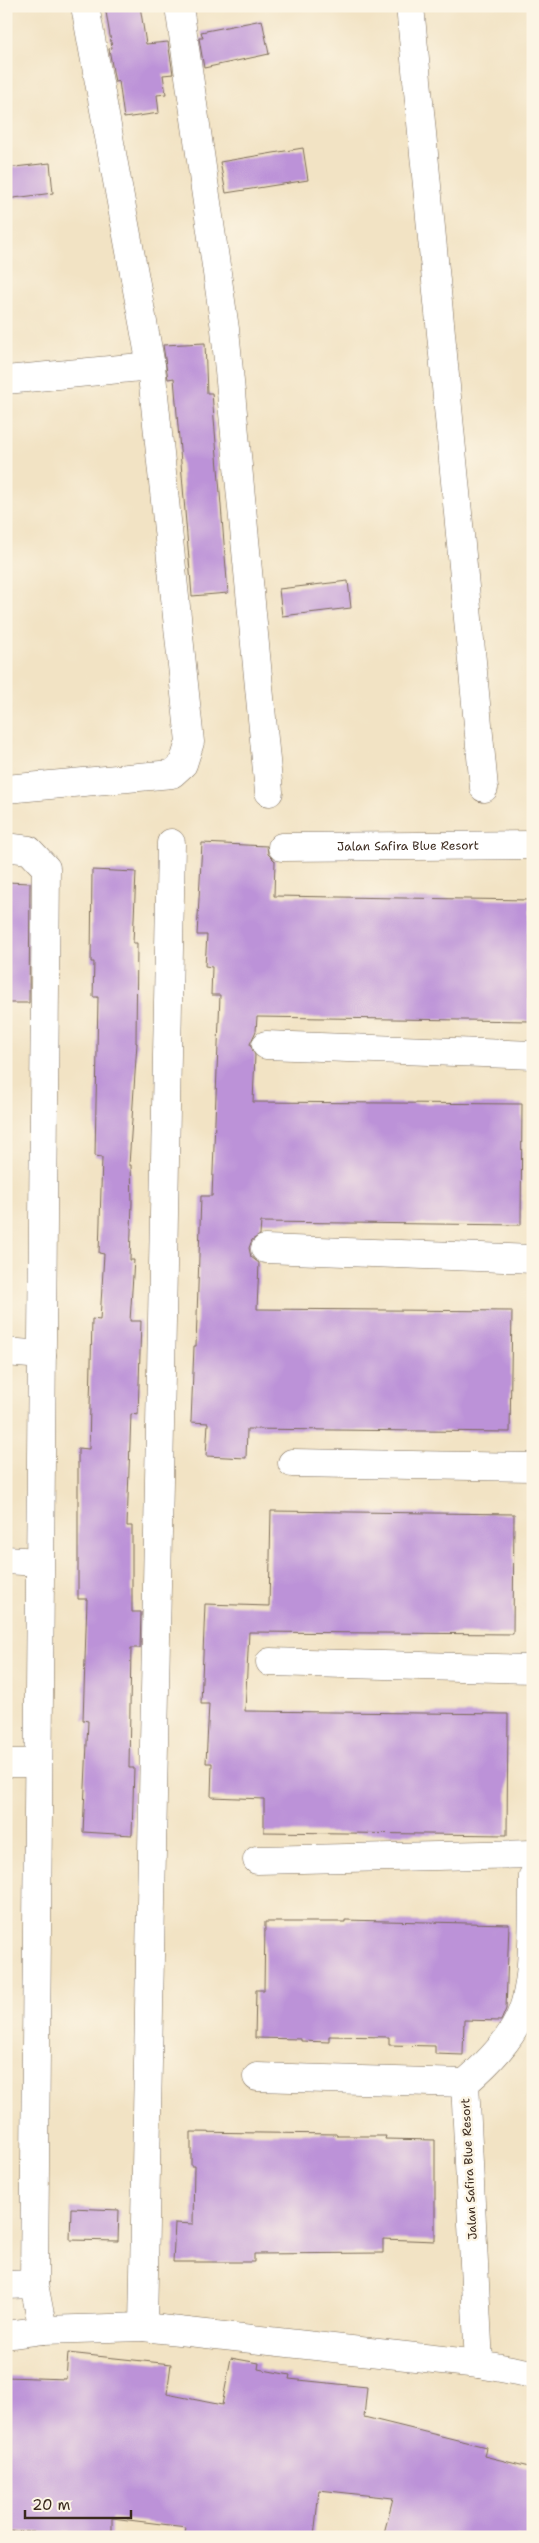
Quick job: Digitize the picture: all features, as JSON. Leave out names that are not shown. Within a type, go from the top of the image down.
[{"type":"street","points":[[6,789],[172,774],[183,764],[189,751],[190,742],[151,366],[85,6]]},
{"type":"street","points":[[179,6],[225,329],[268,792]]},
{"type":"street","points":[[410,6],[484,788]]},
{"type":"street","points":[[6,380],[151,366]]},
{"type":"street","points":[[143,2327],[171,843]]},
{"type":"street","name":"Jalan Safira Blue Resort","points":[[282,847],[533,845]]},
{"type":"street","points":[[6,847],[30,850],[46,868],[34,2284],[43,2330]]},
{"type":"street","points":[[266,1045],[533,1055]]},
{"type":"street","points":[[265,1249],[533,1259]]},
{"type":"street","points":[[6,1352],[42,1355]]},
{"type":"street","points":[[292,1463],[533,1467]]},
{"type":"street","points":[[6,1560],[39,1562]]},
{"type":"street","points":[[270,1662],[533,1669]]},
{"type":"street","points":[[6,1763],[38,1763]]},
{"type":"street","points":[[257,1860],[533,1854]]},
{"type":"street","name":"Jalan Safira Blue Resort","points":[[479,2364],[465,2084],[480,2071],[507,2038],[523,2010],[529,1986],[533,1876]]},
{"type":"street","points":[[256,2077],[465,2084]]},
{"type":"street","points":[[6,2285],[34,2284]]},
{"type":"street","points":[[6,2335],[43,2330],[143,2327],[479,2364],[533,2374]]},
{"type":"building","points":[[105,6],[140,6],[146,44],[168,42],[173,74],[163,75],[166,94],[157,95],[159,113],[124,118],[119,81],[115,82],[109,49],[112,48]]},
{"type":"building","points":[[262,20],[269,54],[204,68],[199,38],[203,38],[201,32]]},
{"type":"building","points":[[303,148],[308,180],[226,193],[220,162]]},
{"type":"building","points":[[50,163],[53,193],[6,199],[6,168]]},
{"type":"building","points":[[205,343],[207,393],[212,393],[228,593],[192,596],[174,378],[168,379],[163,345]]},
{"type":"building","points":[[348,581],[351,608],[282,616],[279,589]]},
{"type":"building","points":[[202,843],[267,846],[268,854],[275,861],[274,896],[530,900],[530,1021],[257,1017],[256,1031],[250,1044],[255,1055],[253,1102],[522,1104],[521,1225],[261,1222],[260,1235],[252,1240],[249,1248],[251,1257],[259,1263],[257,1309],[512,1311],[510,1432],[247,1429],[246,1458],[206,1456],[208,1423],[191,1422],[194,1346],[196,1346],[201,1196],[212,1196],[220,995],[211,995],[212,967],[205,966],[207,935],[197,935]]},
{"type":"building","points":[[92,870],[136,872],[133,943],[137,943],[137,1043],[129,1165],[131,1165],[132,1202],[130,1260],[134,1260],[130,1321],[141,1321],[138,1415],[131,1414],[127,1526],[132,1526],[132,1612],[141,1612],[140,1648],[131,1648],[129,1768],[134,1768],[132,1835],[83,1832],[88,1721],[83,1720],[87,1599],[78,1599],[78,1448],[89,1449],[92,1319],[100,1320],[104,1254],[99,1253],[102,1157],[95,1156],[98,997],[93,997],[94,962],[91,962]]},
{"type":"building","points":[[6,882],[30,883],[29,1003],[6,1003]]},
{"type":"building","points":[[271,1511],[514,1514],[513,1634],[249,1632],[245,1711],[508,1714],[507,1835],[264,1832],[264,1799],[211,1797],[212,1763],[206,1763],[209,1704],[201,1704],[205,1604],[269,1606]]},
{"type":"building","points":[[345,1920],[509,1924],[506,2009],[501,2021],[464,2020],[463,2055],[435,2054],[435,2046],[389,2045],[389,2037],[329,2036],[329,2042],[255,2038],[256,1990],[264,1990],[265,1922],[345,1922]]},
{"type":"building","points":[[191,2132],[337,2134],[337,2136],[386,2136],[385,2139],[435,2140],[435,2241],[383,2239],[383,2253],[254,2254],[254,2262],[173,2262],[175,2223],[193,2224],[194,2166],[191,2166]]},
{"type":"building","points":[[71,2208],[119,2210],[118,2241],[70,2240]]},
{"type":"building","points":[[68,2353],[171,2364],[167,2394],[222,2405],[231,2358],[259,2363],[258,2369],[290,2375],[289,2379],[367,2387],[364,2417],[486,2447],[484,2456],[533,2468],[533,2516],[528,2537],[383,2537],[393,2498],[319,2490],[314,2537],[207,2537],[185,2533],[186,2527],[112,2518],[112,2535],[6,2531],[6,2377],[66,2379]]}]
